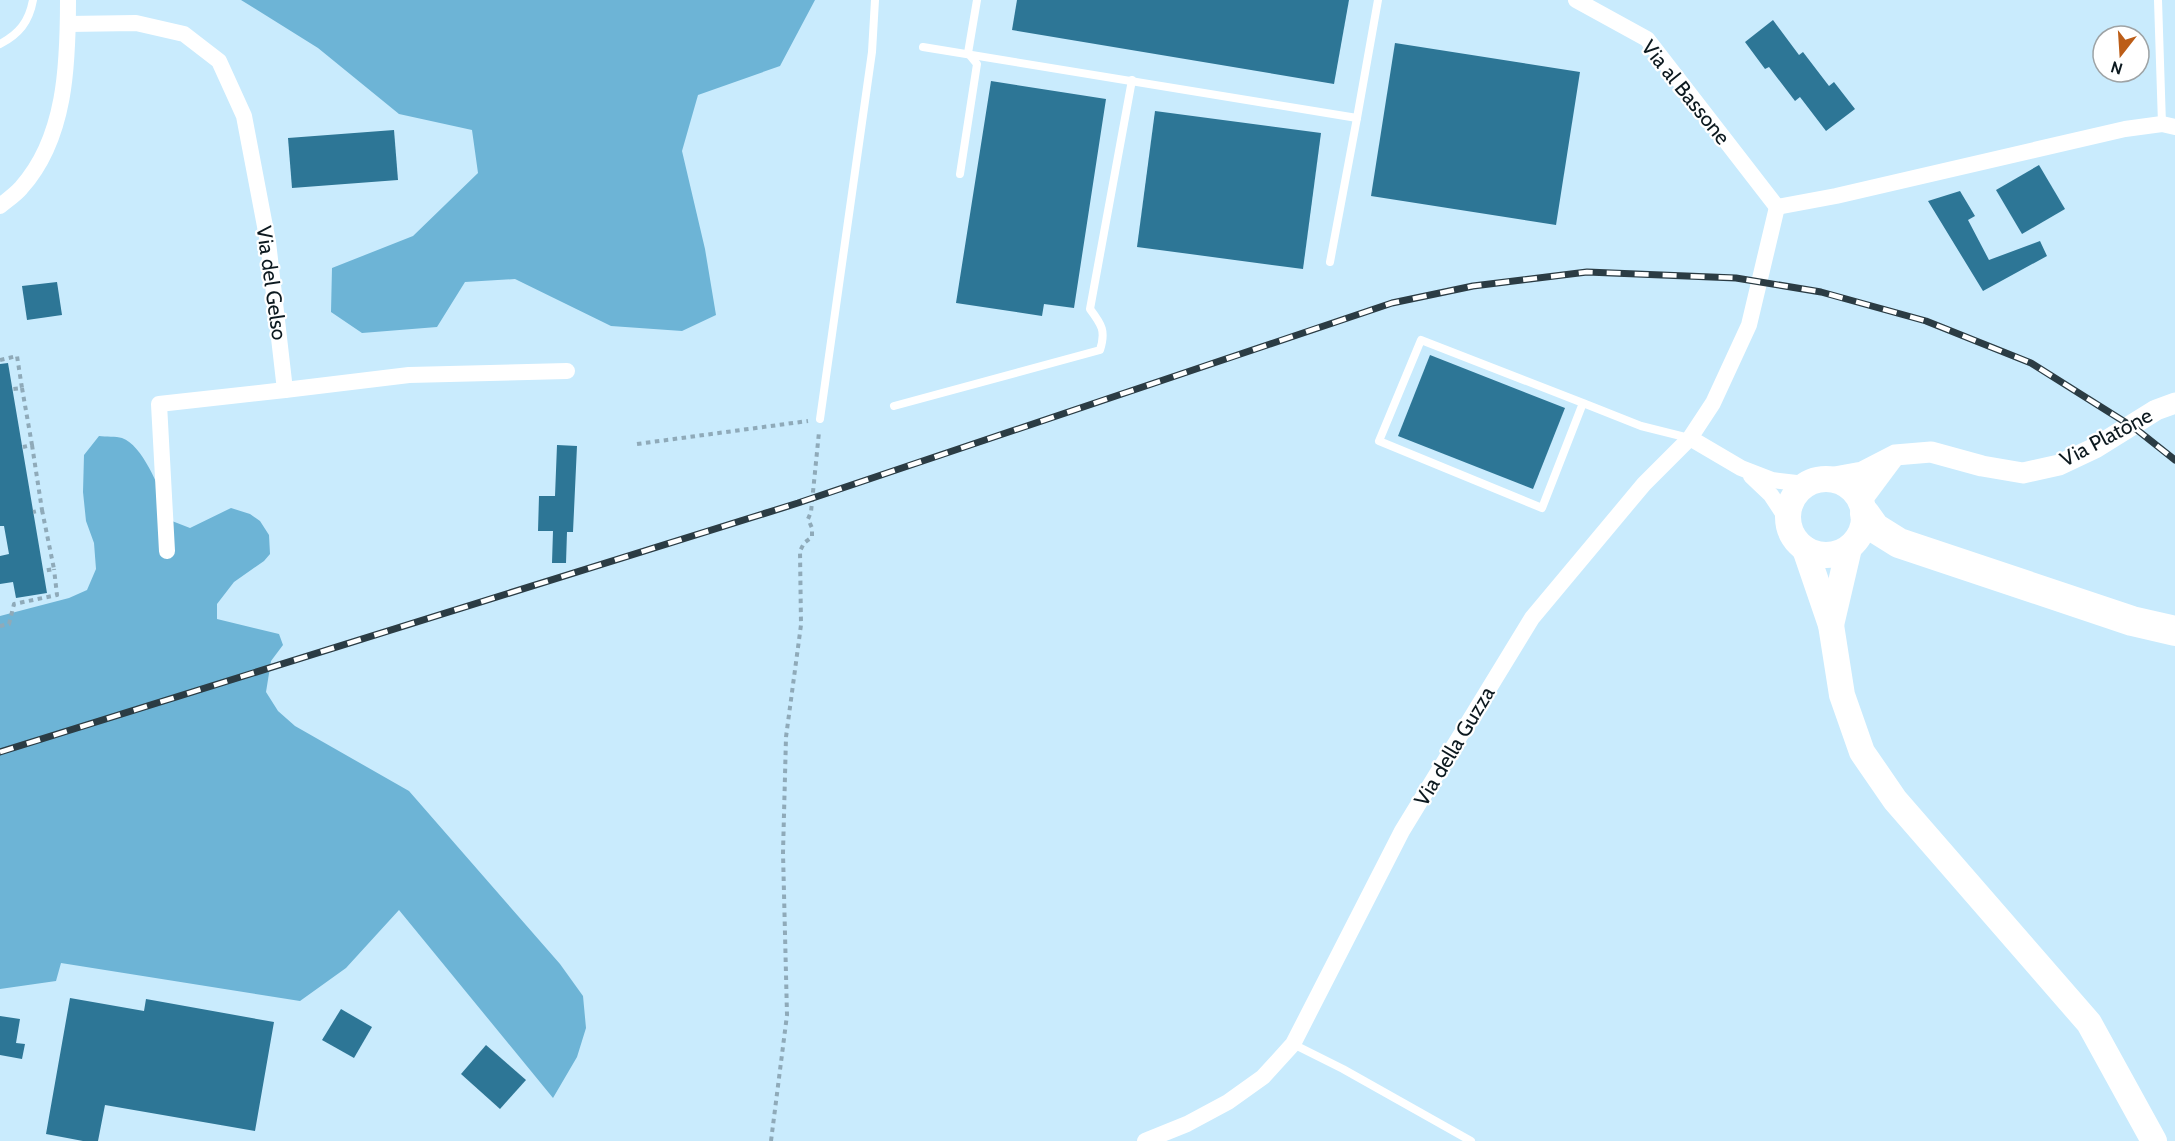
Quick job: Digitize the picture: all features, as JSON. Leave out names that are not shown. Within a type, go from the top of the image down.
[{"type":"highway","points":[[1863,507],[1875,528],[1899,543],[2132,621],[2175,631]]},
{"type":"main road","points":[[1831,625],[1849,548],[1861,533],[1863,507],[1848,485],[1817,481],[1797,491],[1791,501],[1788,521],[1797,541],[1805,549],[1827,555],[1849,548]]},
{"type":"main road","points":[[1805,549],[1831,625],[1842,695],[1862,752],[1895,800],[2089,1023],[2154,1141]]},
{"type":"street","points":[[0,206],[21,188],[37,166],[51,137],[61,105],[69,44],[68,0]]},
{"type":"street","name":"Via al Bassone","points":[[1576,0],[1647,39],[1777,207]]},
{"type":"street","name":"Via del Gelso","points":[[68,24],[136,22],[184,34],[219,61],[244,116],[268,242],[285,390]]},
{"type":"street","points":[[1777,207],[1836,196],[2125,129],[2168,125]]},
{"type":"street","name":"Via della Guzza","points":[[1144,1141],[1187,1124],[1228,1102],[1263,1077],[1293,1044],[1402,831],[1532,618],[1644,484],[1690,438],[1713,403],[1749,325],[1777,207]]},
{"type":"street","points":[[167,551],[159,404],[409,375],[567,371]]},
{"type":"street","name":"Via Platone","points":[[1817,481],[1862,472],[1895,455],[1931,453],[1982,466],[2023,473],[2059,465],[2095,448],[2165,406]]},
{"type":"street","points":[[1690,438],[1742,468],[1772,480],[1817,481]]},
{"type":"street","points":[[1863,507],[1895,455]]},
{"type":"street","points":[[1742,468],[1771,495],[1788,521]]},
{"type":"lane","points":[[0,44],[14,37],[25,24],[33,0]]},
{"type":"lane","points":[[820,419],[872,52],[876,0]]},
{"type":"lane","points":[[960,174],[976,64],[968,53],[977,0]]},
{"type":"lane","points":[[1330,262],[1378,0]]},
{"type":"lane","points":[[2158,0],[2168,125]]},
{"type":"lane","points":[[923,46],[1357,118]]},
{"type":"lane","points":[[894,406],[1100,350],[1104,336],[1100,322],[1090,309],[1132,80]]},
{"type":"lane","points":[[1583,403],[1542,508],[1379,441],[1421,340],[1583,403],[1641,426],[1690,438]]},
{"type":"lane","points":[[1293,1044],[1343,1069],[1471,1141]]},
{"type":"path","points":[[0,360],[17,356],[57,596],[14,604],[9,624],[0,626]]},
{"type":"path","points":[[13,389],[22,388]]},
{"type":"path","points":[[636,444],[820,419],[811,512],[808,519],[812,528],[812,537],[804,543],[800,551],[801,625],[786,737],[783,853],[787,1015],[771,1141]]},
{"type":"path","points":[[22,447],[32,445]]},
{"type":"path","points":[[33,512],[42,510]]},
{"type":"path","points":[[43,571],[54,569]]},
{"type":"shaded area","points":[[241,0],[815,0],[780,66],[698,95],[682,151],[705,249],[716,315],[682,331],[611,326],[515,279],[465,282],[437,327],[362,333],[331,312],[332,268],[413,236],[478,173],[472,130],[399,114],[318,48]]},
{"type":"shaded area","points":[[99,436],[122,438],[131,443],[139,452],[159,487],[172,521],[190,528],[231,508],[250,514],[260,521],[269,535],[270,554],[264,561],[234,582],[217,604],[217,619],[279,634],[283,645],[271,661],[266,692],[278,711],[295,726],[409,791],[560,964],[583,996],[586,1028],[577,1057],[553,1098],[399,910],[346,968],[300,1001],[61,963],[56,981],[0,989],[0,616],[69,598],[87,590],[96,569],[94,543],[86,521],[83,492],[84,455]]},
{"type":"building","points":[[1017,0],[1349,0],[1334,84],[1012,30]]},
{"type":"building","points":[[1773,20],[1799,55],[1803,52],[1829,86],[1834,82],[1855,109],[1826,131],[1800,97],[1795,101],[1769,67],[1765,69],[1745,42]]},
{"type":"building","points":[[1395,43],[1580,72],[1556,225],[1371,196]]},
{"type":"building","points":[[991,81],[1106,99],[1074,308],[1044,304],[1042,316],[956,303]]},
{"type":"building","points":[[1155,111],[1321,133],[1303,269],[1137,247]]},
{"type":"building","points":[[394,130],[398,180],[292,188],[288,138]]},
{"type":"building","points":[[2039,165],[2065,209],[2022,234],[1996,190]]},
{"type":"building","points":[[1960,191],[1975,216],[1968,220],[1989,260],[2040,241],[2047,256],[1983,291],[1928,201]]},
{"type":"building","points":[[57,282],[62,315],[27,320],[22,286]]},
{"type":"building","points":[[1430,355],[1565,408],[1533,489],[1398,436]]},
{"type":"building","points":[[8,363],[47,593],[16,598],[13,582],[0,584],[0,556],[9,554],[4,526],[0,526],[0,364]]},
{"type":"building","points":[[557,445],[577,446],[573,532],[567,532],[566,563],[552,563],[553,531],[538,531],[539,496],[555,496]]},
{"type":"building","points":[[70,998],[144,1011],[146,999],[274,1022],[255,1131],[105,1105],[98,1141],[83,1141],[46,1134]]},
{"type":"building","points":[[341,1009],[372,1027],[354,1058],[322,1040]]},
{"type":"building","points":[[0,1016],[20,1019],[16,1043],[25,1044],[22,1059],[0,1055]]},
{"type":"building","points":[[486,1045],[526,1080],[500,1109],[461,1074]]},
{"type":"railway","points":[[0,752],[798,503],[1392,303],[1473,286],[1587,272],[1736,278],[1821,292],[1926,321],[2031,363],[2136,429],[2175,460]]}]
